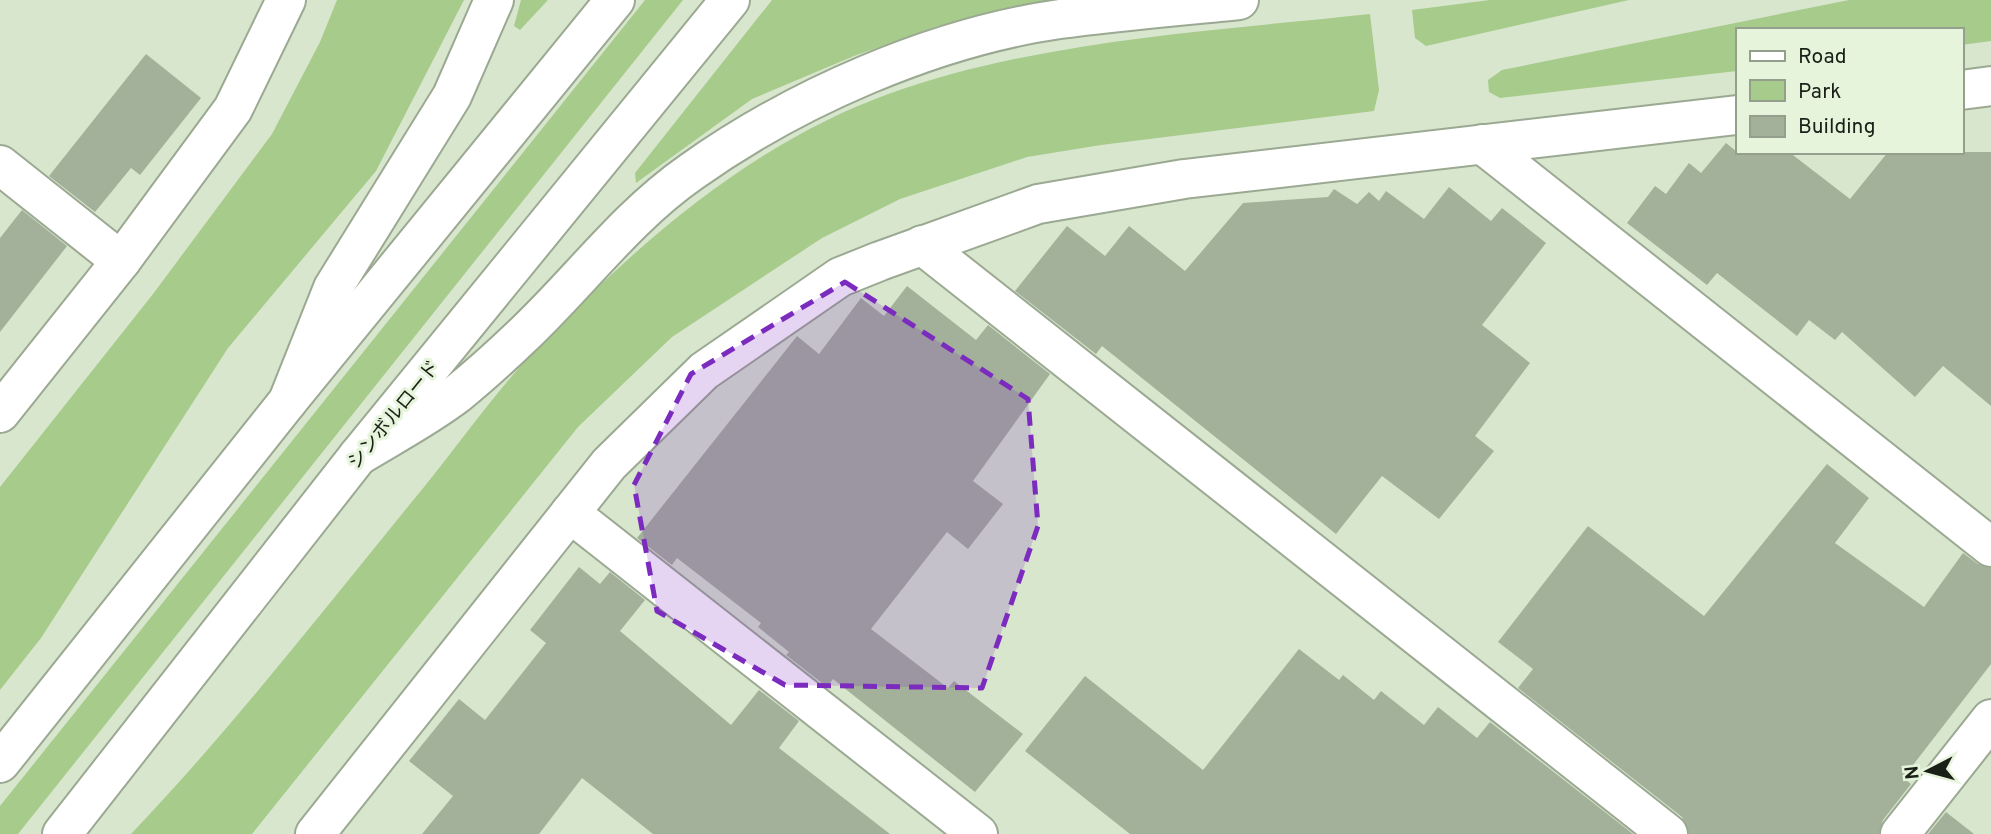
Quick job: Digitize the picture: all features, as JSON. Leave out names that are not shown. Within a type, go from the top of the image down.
[{"type":"main road","points":[[0,413],[121,261],[233,109],[286,0]]},
{"type":"main road","points":[[288,401],[333,288],[452,96],[494,0]]},
{"type":"main road","points":[[0,763],[288,401],[615,0]]},
{"type":"main road","name":"シンボルロード","points":[[62,834],[358,456],[730,0]]},
{"type":"main road","points":[[358,456],[455,395],[522,336],[625,228],[690,172],[761,127],[837,89],[912,58],[983,35],[1059,19],[1239,0]]},
{"type":"main road","points":[[1963,90],[1991,86]]},
{"type":"main road","points":[[315,834],[609,464],[704,371],[840,277],[1038,204],[1109,191],[1736,115]]},
{"type":"main road","points":[[1482,144],[1991,547]]},
{"type":"main road","points":[[0,165],[121,261]]},
{"type":"main road","points":[[922,245],[1668,834]]},
{"type":"main road","points":[[570,513],[978,834]]},
{"type":"main road","points":[[1900,834],[1991,719]]},
{"type":"highlighted area","points":[[845,282],[1028,399],[1038,526],[982,688],[785,685],[657,611],[634,485],[691,374]]},
{"type":"green space","points":[[337,0],[464,0],[376,171],[228,348],[41,638],[0,690],[0,487],[153,294],[272,134],[320,42]]},
{"type":"green space","points":[[521,0],[548,0],[520,30],[514,26]]},
{"type":"green space","points":[[645,0],[683,0],[18,834],[0,834],[0,806]]},
{"type":"green space","points":[[772,0],[1062,0],[938,26],[854,56],[752,99],[636,183],[635,173]]},
{"type":"green space","points":[[1490,0],[1629,0],[1426,46],[1415,38],[1412,10]]},
{"type":"green space","points":[[1849,0],[1991,0],[1991,41],[1963,45],[1963,28],[1736,28],[1736,71],[1500,98],[1489,92],[1488,80],[1502,70]]},
{"type":"green space","points":[[1370,14],[1379,90],[1374,111],[1101,145],[1027,157],[900,199],[822,238],[672,337],[578,427],[252,834],[131,834],[244,707],[523,363],[616,270],[700,199],[745,168],[791,139],[840,114],[891,93],[948,75],[1067,49],[1128,40]]},
{"type":"building","points":[[146,54],[201,98],[140,175],[131,168],[95,212],[49,176]]},
{"type":"building","points":[[1726,143],[1736,154],[1792,154],[1850,199],[1886,154],[1991,152],[1991,406],[1943,366],[1915,397],[1842,332],[1835,340],[1809,320],[1797,336],[1717,273],[1707,285],[1627,223],[1655,186],[1666,194],[1689,163],[1701,173]]},
{"type":"building","points":[[1449,187],[1491,221],[1502,208],[1546,243],[1482,325],[1530,363],[1475,436],[1494,451],[1439,519],[1382,476],[1336,534],[1102,346],[1096,354],[1015,291],[1067,226],[1105,256],[1129,226],[1185,271],[1243,203],[1328,197],[1334,189],[1357,204],[1369,192],[1379,201],[1386,191],[1424,219]]},
{"type":"building","points":[[22,210],[67,246],[0,332],[0,238]]},
{"type":"building","points":[[907,286],[976,340],[988,325],[1050,374],[973,481],[1003,504],[968,549],[947,532],[871,629],[948,688],[954,681],[1023,734],[975,792],[833,679],[827,687],[786,655],[789,652],[758,627],[761,623],[677,558],[672,565],[637,538],[797,336],[819,354],[861,298],[884,316]]},
{"type":"building","points":[[1827,464],[1869,498],[1835,543],[1924,607],[1963,553],[1978,564],[1991,568],[1991,664],[1903,778],[1911,784],[1883,820],[1879,834],[1689,834],[1682,817],[1518,688],[1533,669],[1498,642],[1588,526],[1704,616]]},
{"type":"building","points":[[579,567],[600,584],[610,572],[645,600],[620,631],[731,725],[759,690],[799,721],[779,748],[890,834],[653,834],[582,778],[539,834],[422,834],[453,796],[409,761],[459,699],[485,720],[546,643],[530,630]]},
{"type":"building","points":[[1299,649],[1339,680],[1343,675],[1374,700],[1381,691],[1424,725],[1438,707],[1477,738],[1490,722],[1633,834],[1130,834],[1025,751],[1085,676],[1203,770]]},
{"type":"building","points":[[1946,812],[1974,834],[1928,834]]}]
